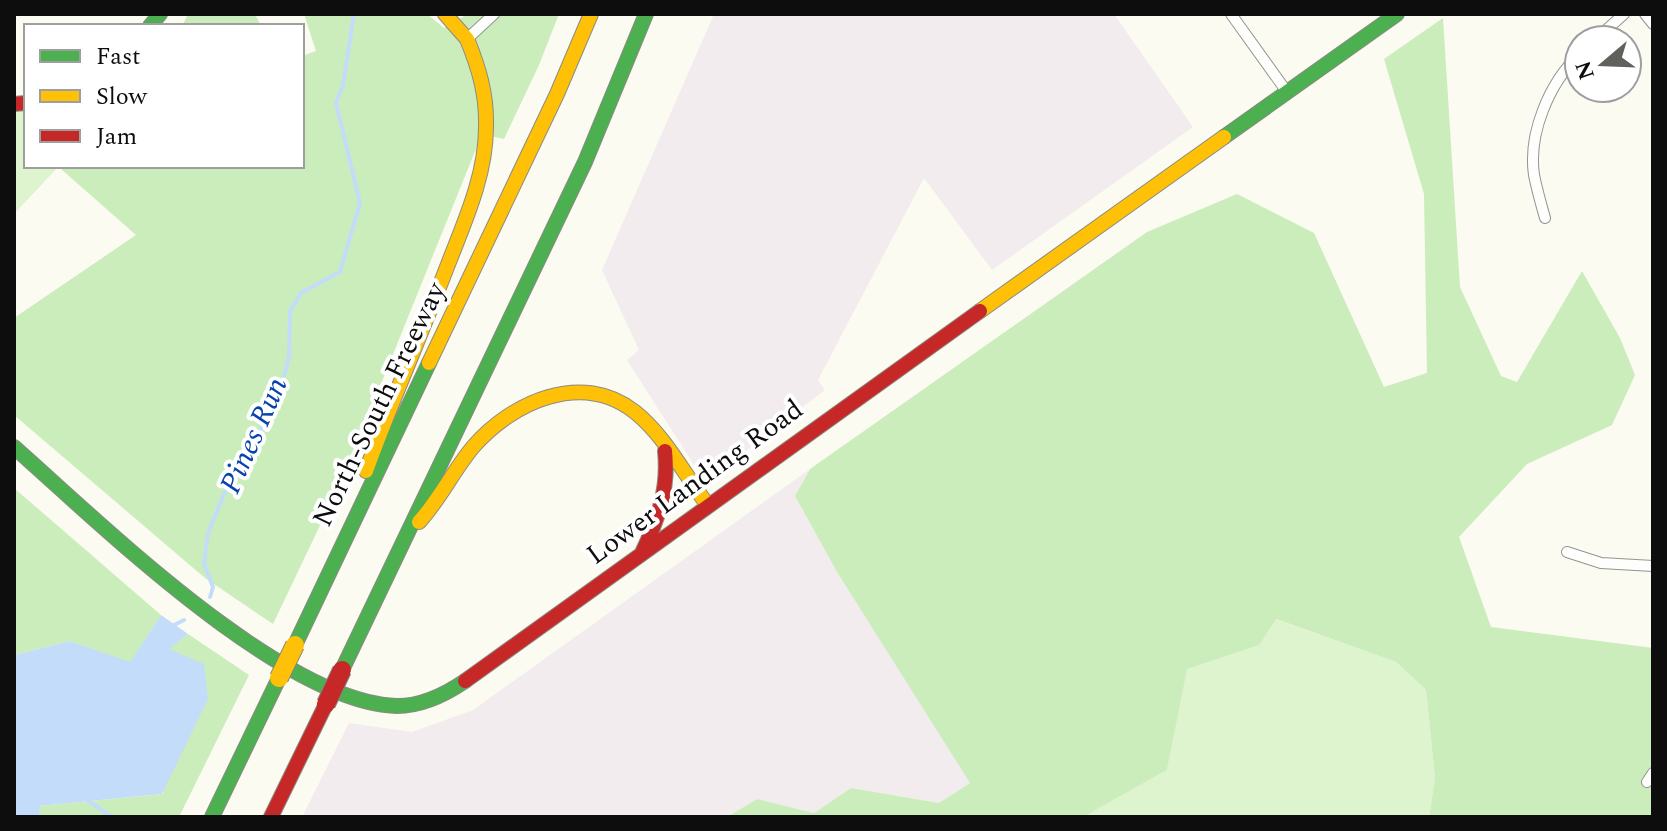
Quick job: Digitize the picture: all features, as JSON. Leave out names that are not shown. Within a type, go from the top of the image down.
[{"type":"main road","points":[[347,533],[375,445],[432,308],[482,168],[487,128],[485,87],[467,39],[445,14]]},
{"type":"main road","name":"North-South Freeway","points":[[212,817],[557,94],[591,14]]},
{"type":"main road","points":[[271,817],[585,162],[646,14]]},
{"type":"main road","name":"Lower Landing Road","points":[[14,447],[185,594],[254,646],[309,679],[363,701],[394,706],[429,700],[453,689],[707,504],[970,321],[1397,14]]},
{"type":"main road","points":[[406,536],[437,504],[458,466],[479,440],[511,413],[557,393],[583,391],[616,400],[642,419],[707,504]]},
{"type":"main road","points":[[642,553],[665,499],[668,469],[665,449]]},
{"type":"street","points":[[467,39],[494,14]]},
{"type":"street","points":[[1231,14],[1287,92]]},
{"type":"street","points":[[1645,14],[1653,24]]},
{"type":"street","points":[[1545,218],[1534,174],[1534,146],[1548,96],[1563,74]]},
{"type":"street","points":[[1567,552],[1601,563],[1653,566]]},
{"type":"shaded area","points":[[714,14],[1114,14],[1193,127],[992,270],[924,178],[818,380],[825,390],[705,482],[627,360],[639,350],[602,270]]},
{"type":"shaded area","points":[[810,469],[795,496],[837,572],[971,783],[939,803],[851,788],[814,813],[757,799],[727,817],[302,817],[349,723],[412,732],[473,710]]},
{"type":"green space","points":[[188,14],[255,14],[260,24],[183,24]]},
{"type":"green space","points":[[304,14],[427,14],[444,28],[468,14],[559,14],[504,139],[482,134],[345,473],[273,624],[205,578],[14,415],[14,318],[136,235],[62,168],[304,168],[304,55],[316,51]]},
{"type":"green space","points":[[1443,18],[1460,287],[1501,376],[1517,382],[1582,271],[1620,338],[1635,375],[1612,425],[1527,464],[1459,537],[1491,627],[1653,648],[1653,817],[1429,817],[1435,778],[1426,690],[1396,662],[1276,619],[1259,645],[1187,669],[1167,770],[1083,817],[727,817],[757,799],[814,813],[851,788],[939,803],[970,783],[837,572],[795,496],[810,469],[1147,232],[1237,194],[1314,233],[1384,387],[1427,373],[1424,194],[1384,59]]},
{"type":"green space","points":[[24,103],[24,168],[57,168],[14,214],[14,104]]},
{"type":"green space","points":[[14,488],[161,615],[130,663],[70,641],[14,655]]},
{"type":"green space","points":[[1275,619],[1396,662],[1426,690],[1435,778],[1429,817],[1083,817],[1167,770],[1186,669],[1258,645]]},
{"type":"green space","points":[[188,634],[249,675],[179,817],[40,817],[38,806],[163,794],[168,649]]},
{"type":"water","points":[[161,615],[188,634],[169,649],[204,664],[208,699],[162,794],[39,806],[40,817],[14,817],[14,655],[70,641],[130,662]]},
{"type":"waterway","name":"Pines Run","points":[[210,597],[213,587],[204,564],[208,533],[224,494],[268,417],[282,383],[289,357],[290,311],[301,293],[340,272],[360,203],[336,103],[343,85],[354,14]]},
{"type":"waterway","name":"Pines Run","points":[[172,626],[184,620]]},
{"type":"waterway","points":[[84,798],[112,817]]},
{"type":"traffic: fast","points":[[152,24],[160,14]]},
{"type":"traffic: fast","points":[[342,670],[585,162],[646,14]]},
{"type":"traffic: fast","points":[[1224,137],[1397,14]]},
{"type":"traffic: fast","points":[[295,645],[429,363]]},
{"type":"traffic: fast","points":[[14,447],[195,604],[248,643],[301,675],[351,697],[397,706],[433,698],[465,681]]},
{"type":"traffic: fast","points":[[212,817],[279,678]]},
{"type":"traffic: slow","points":[[445,14],[467,39]]},
{"type":"traffic: slow","points":[[429,363],[557,94],[591,14]]},
{"type":"traffic: slow","points":[[366,471],[478,181],[485,145],[485,104],[479,71],[467,39]]},
{"type":"traffic: slow","points":[[980,311],[1224,137]]},
{"type":"traffic: slow","points":[[419,522],[466,456],[489,431],[527,405],[571,393],[593,393],[635,412],[665,444],[707,504]]},
{"type":"traffic: slow","points":[[279,678],[295,645]]},
{"type":"traffic: jam","points":[[14,104],[24,103]]},
{"type":"traffic: jam","points":[[465,681],[980,311]]},
{"type":"traffic: jam","points":[[642,553],[661,504],[665,451]]},
{"type":"traffic: jam","points":[[326,704],[342,670]]},
{"type":"traffic: jam","points":[[271,817],[326,704]]}]
